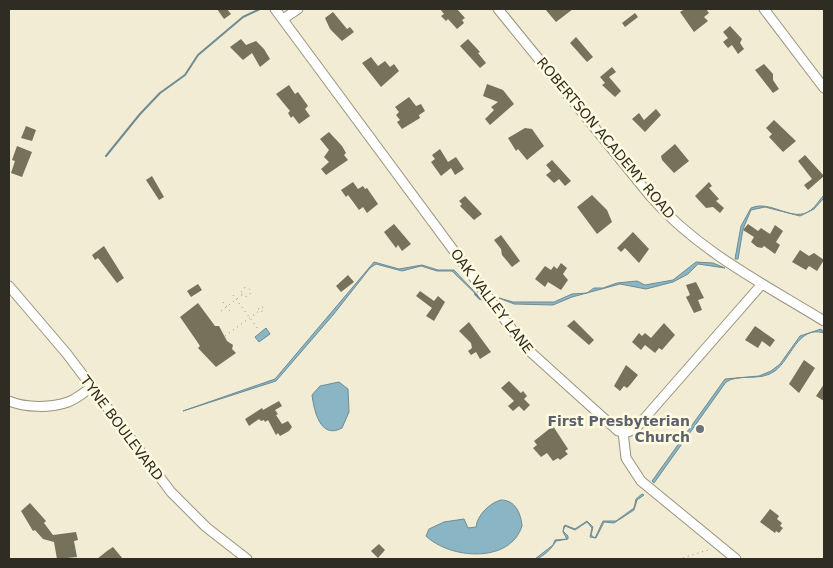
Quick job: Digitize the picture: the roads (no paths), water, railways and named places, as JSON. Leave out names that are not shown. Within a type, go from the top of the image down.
[{"type":"street","name":"OAK VALLEY LANE","points":[[275,9],[525,347],[598,415],[615,429],[623,432]]},
{"type":"street","points":[[283,19],[298,9]]},
{"type":"street","name":"ROBERTSON ACADEMY ROAD","points":[[498,9],[663,210],[696,240],[762,284],[824,321]]},
{"type":"street","points":[[764,9],[824,88]]},
{"type":"street","points":[[732,558],[641,481],[626,458],[623,432],[636,428],[762,284]]},
{"type":"street","name":"TYNE BOULEVARD","points":[[9,286],[92,387],[178,500],[218,537],[247,559]]},
{"type":"street","points":[[9,401],[21,405],[61,404],[71,401],[92,387]]},
{"type":"water","points":[[824,195],[824,198],[814,209],[804,214],[811,210]]},
{"type":"water","points":[[766,206],[789,213],[804,214],[800,216],[765,207],[751,210],[743,229],[738,259],[735,259],[741,226],[751,208]]},
{"type":"water","points":[[374,262],[399,269],[422,265],[438,270],[454,270],[484,302],[452,271],[437,271],[421,266],[402,271],[376,264],[370,268],[333,315],[276,381],[183,411],[275,379]]},
{"type":"water","points":[[696,262],[713,263],[725,268],[698,264],[688,274],[673,282],[646,289],[620,284],[587,293],[594,288],[603,288],[617,283],[637,281],[645,285],[673,280]]},
{"type":"water","points":[[587,293],[553,305],[514,304],[499,298],[513,302],[554,302],[572,294]]},
{"type":"water","points":[[266,328],[270,334],[259,342],[255,337]]},
{"type":"water","points":[[821,329],[824,333],[815,332],[801,338],[781,366],[775,371],[763,376],[737,378],[726,382],[654,483],[652,481],[725,379],[759,376],[771,371],[780,364],[800,336]]},
{"type":"water","points":[[339,382],[348,389],[349,412],[342,428],[334,431],[323,427],[319,422],[312,395],[320,386]]},
{"type":"water","points":[[642,494],[644,495],[637,500],[634,510],[614,523],[604,522],[595,538],[603,521],[616,521],[634,508],[636,499]]},
{"type":"water","points":[[501,500],[514,505],[520,516],[522,526],[515,538],[505,547],[493,552],[464,553],[437,544],[426,536],[429,529],[444,522],[464,519],[468,528],[476,527],[484,510]]},
{"type":"water","points":[[587,521],[593,527],[591,535],[595,538],[590,537],[592,528],[587,522],[575,530],[565,526],[563,530],[565,525],[575,529]]},
{"type":"water","points":[[563,531],[568,536],[568,539],[556,541],[553,544],[555,540],[567,539]]},
{"type":"water","points":[[552,545],[542,556],[535,559]]},
{"type":"waterway","points":[[106,156],[140,114],[160,93],[185,75],[198,55],[243,17],[260,9]]},
{"type":"waterway","points":[[475,294],[480,299],[488,300]]},
{"type":"place","name":"First Presbyterian Church","points":[[700,429]]}]
